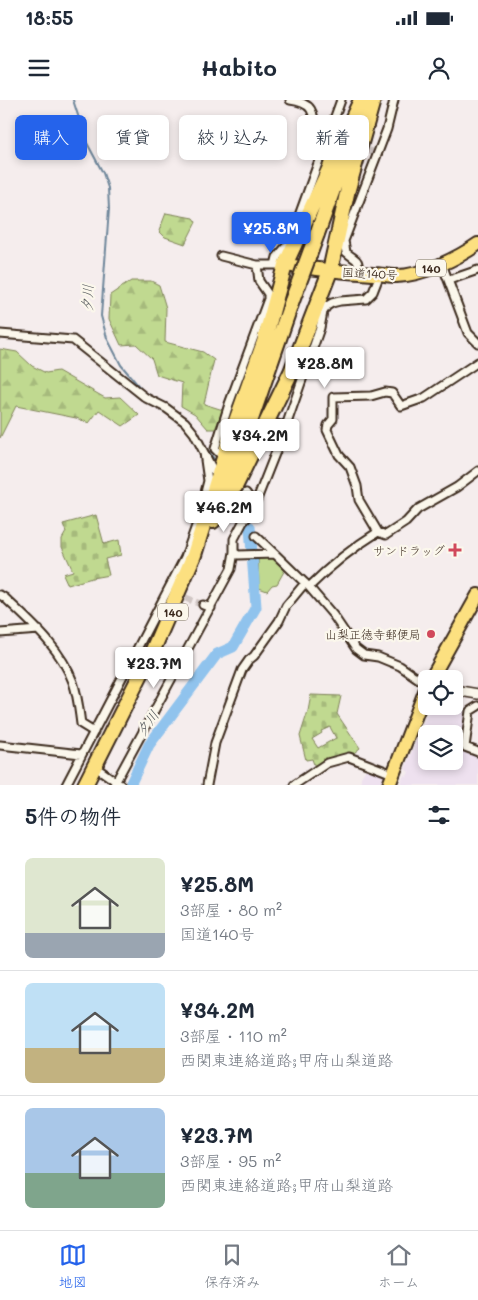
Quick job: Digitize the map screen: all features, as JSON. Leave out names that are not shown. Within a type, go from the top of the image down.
[{"type":"highway","points":[[149,659],[194,555],[231,435],[264,342],[280,265],[361,100]]},
{"type":"highway","name":"140","points":[[85,785],[196,563],[250,425],[292,301],[365,100]]},
{"type":"highway","points":[[196,563],[291,372],[330,271],[348,189],[373,100]]},
{"type":"highway","name":"国道140号","points":[[280,265],[397,276],[420,272],[442,264],[478,244]]},
{"type":"highway","points":[[436,670],[478,595]]},
{"type":"highway","points":[[391,779],[418,710]]},
{"type":"street","points":[[290,100],[304,102],[313,115]]},
{"type":"street","points":[[336,115],[342,100]]},
{"type":"street","points":[[359,273],[358,262],[356,258],[346,252],[344,241],[387,128],[394,100]]},
{"type":"street","points":[[221,256],[258,265],[280,265],[277,257],[289,243],[318,160]]},
{"type":"street","points":[[442,264],[450,280],[468,333],[478,343]]},
{"type":"street","points":[[222,456],[215,450],[268,299],[268,294],[259,281],[258,265]]},
{"type":"street","points":[[450,280],[478,270]]},
{"type":"street","points":[[101,771],[117,783],[207,607],[231,569],[234,540],[243,522],[252,512],[286,426],[324,312],[332,303],[366,299],[373,292],[380,274]]},
{"type":"street","points":[[0,334],[73,340],[146,398],[166,408],[185,422],[194,433],[213,470]]},
{"type":"street","points":[[478,362],[424,398],[401,406],[392,393],[386,392],[371,396],[333,397],[333,420],[328,425],[327,430],[339,455],[350,467],[357,486],[359,500],[378,532],[386,535],[406,522],[418,510],[457,487],[478,471]]},
{"type":"street","points":[[276,424],[286,426]]},
{"type":"street","points":[[66,785],[185,557],[197,523],[208,481],[204,453]]},
{"type":"street","points":[[246,493],[254,504]]},
{"type":"street","points":[[207,785],[215,743],[242,670],[279,621],[286,606],[338,559],[378,532]]},
{"type":"street","points":[[256,536],[307,585],[342,626],[356,649],[364,655],[378,657],[400,666],[418,679]]},
{"type":"street","points":[[234,552],[238,555],[275,554]]},
{"type":"street","points":[[0,595],[6,598],[54,647],[66,666],[75,692],[81,724],[94,732]]},
{"type":"street","points":[[0,633],[39,630]]},
{"type":"street","points":[[463,692],[478,694]]},
{"type":"street","points":[[478,706],[470,711],[465,747],[478,752]]},
{"type":"street","points":[[0,745],[82,757]]},
{"type":"street","points":[[294,785],[327,764],[349,757],[391,779]]},
{"type":"shaded area","points":[[463,711],[470,712],[463,746],[463,725],[422,725],[426,715],[463,715]]},
{"type":"shaded area","points":[[418,736],[418,770],[463,770],[463,746],[478,752],[478,785],[400,785],[404,775],[407,776],[409,772],[405,769]]},
{"type":"shaded area","points":[[368,766],[393,774],[389,785],[360,785],[361,777]]},
{"type":"green space","points":[[166,213],[193,218],[196,222],[185,244],[165,237],[159,231]]},
{"type":"green space","points":[[131,281],[151,281],[159,285],[166,308],[165,342],[203,352],[214,360],[204,404],[223,410],[215,429],[208,429],[195,414],[181,406],[182,383],[157,375],[152,359],[136,344],[121,345],[109,319],[110,295]]},
{"type":"green space","points":[[0,349],[17,352],[32,366],[46,373],[58,371],[105,398],[120,397],[139,415],[123,426],[99,410],[89,423],[76,418],[16,406],[0,438]]},
{"type":"green space","points":[[96,515],[104,544],[119,540],[121,555],[105,559],[109,575],[68,585],[63,574],[73,571],[62,547],[62,539],[66,532],[63,524]]},
{"type":"green space","points":[[275,554],[287,566],[277,584],[272,585],[267,591],[259,588],[258,555]]},
{"type":"green space","points":[[311,695],[341,696],[337,714],[360,748],[349,757],[316,770],[312,759],[306,760],[300,736]],"holes":[[[330,727],[336,738],[318,748],[312,739],[322,733],[321,731]]]},
{"type":"waterway","name":"夕川","points":[[73,100],[87,143],[103,173],[108,188],[109,209],[101,316],[107,338],[121,365],[142,390],[159,401]]},
{"type":"waterway","name":"夕川","points":[[191,425],[214,459]]},
{"type":"waterway","name":"夕川","points":[[130,785],[149,745],[217,654],[233,647],[256,607],[250,527]]},
{"type":"tunnel","points":[[369,151],[377,154]]},
{"type":"tunnel","points":[[225,490],[243,522]]},
{"type":"tunnel","points":[[176,594],[203,605]]},
{"type":"place","name":"サンドラッグ","points":[[455,550]]},
{"type":"place","name":"山梨正徳寺郵便局","points":[[431,634]]}]
